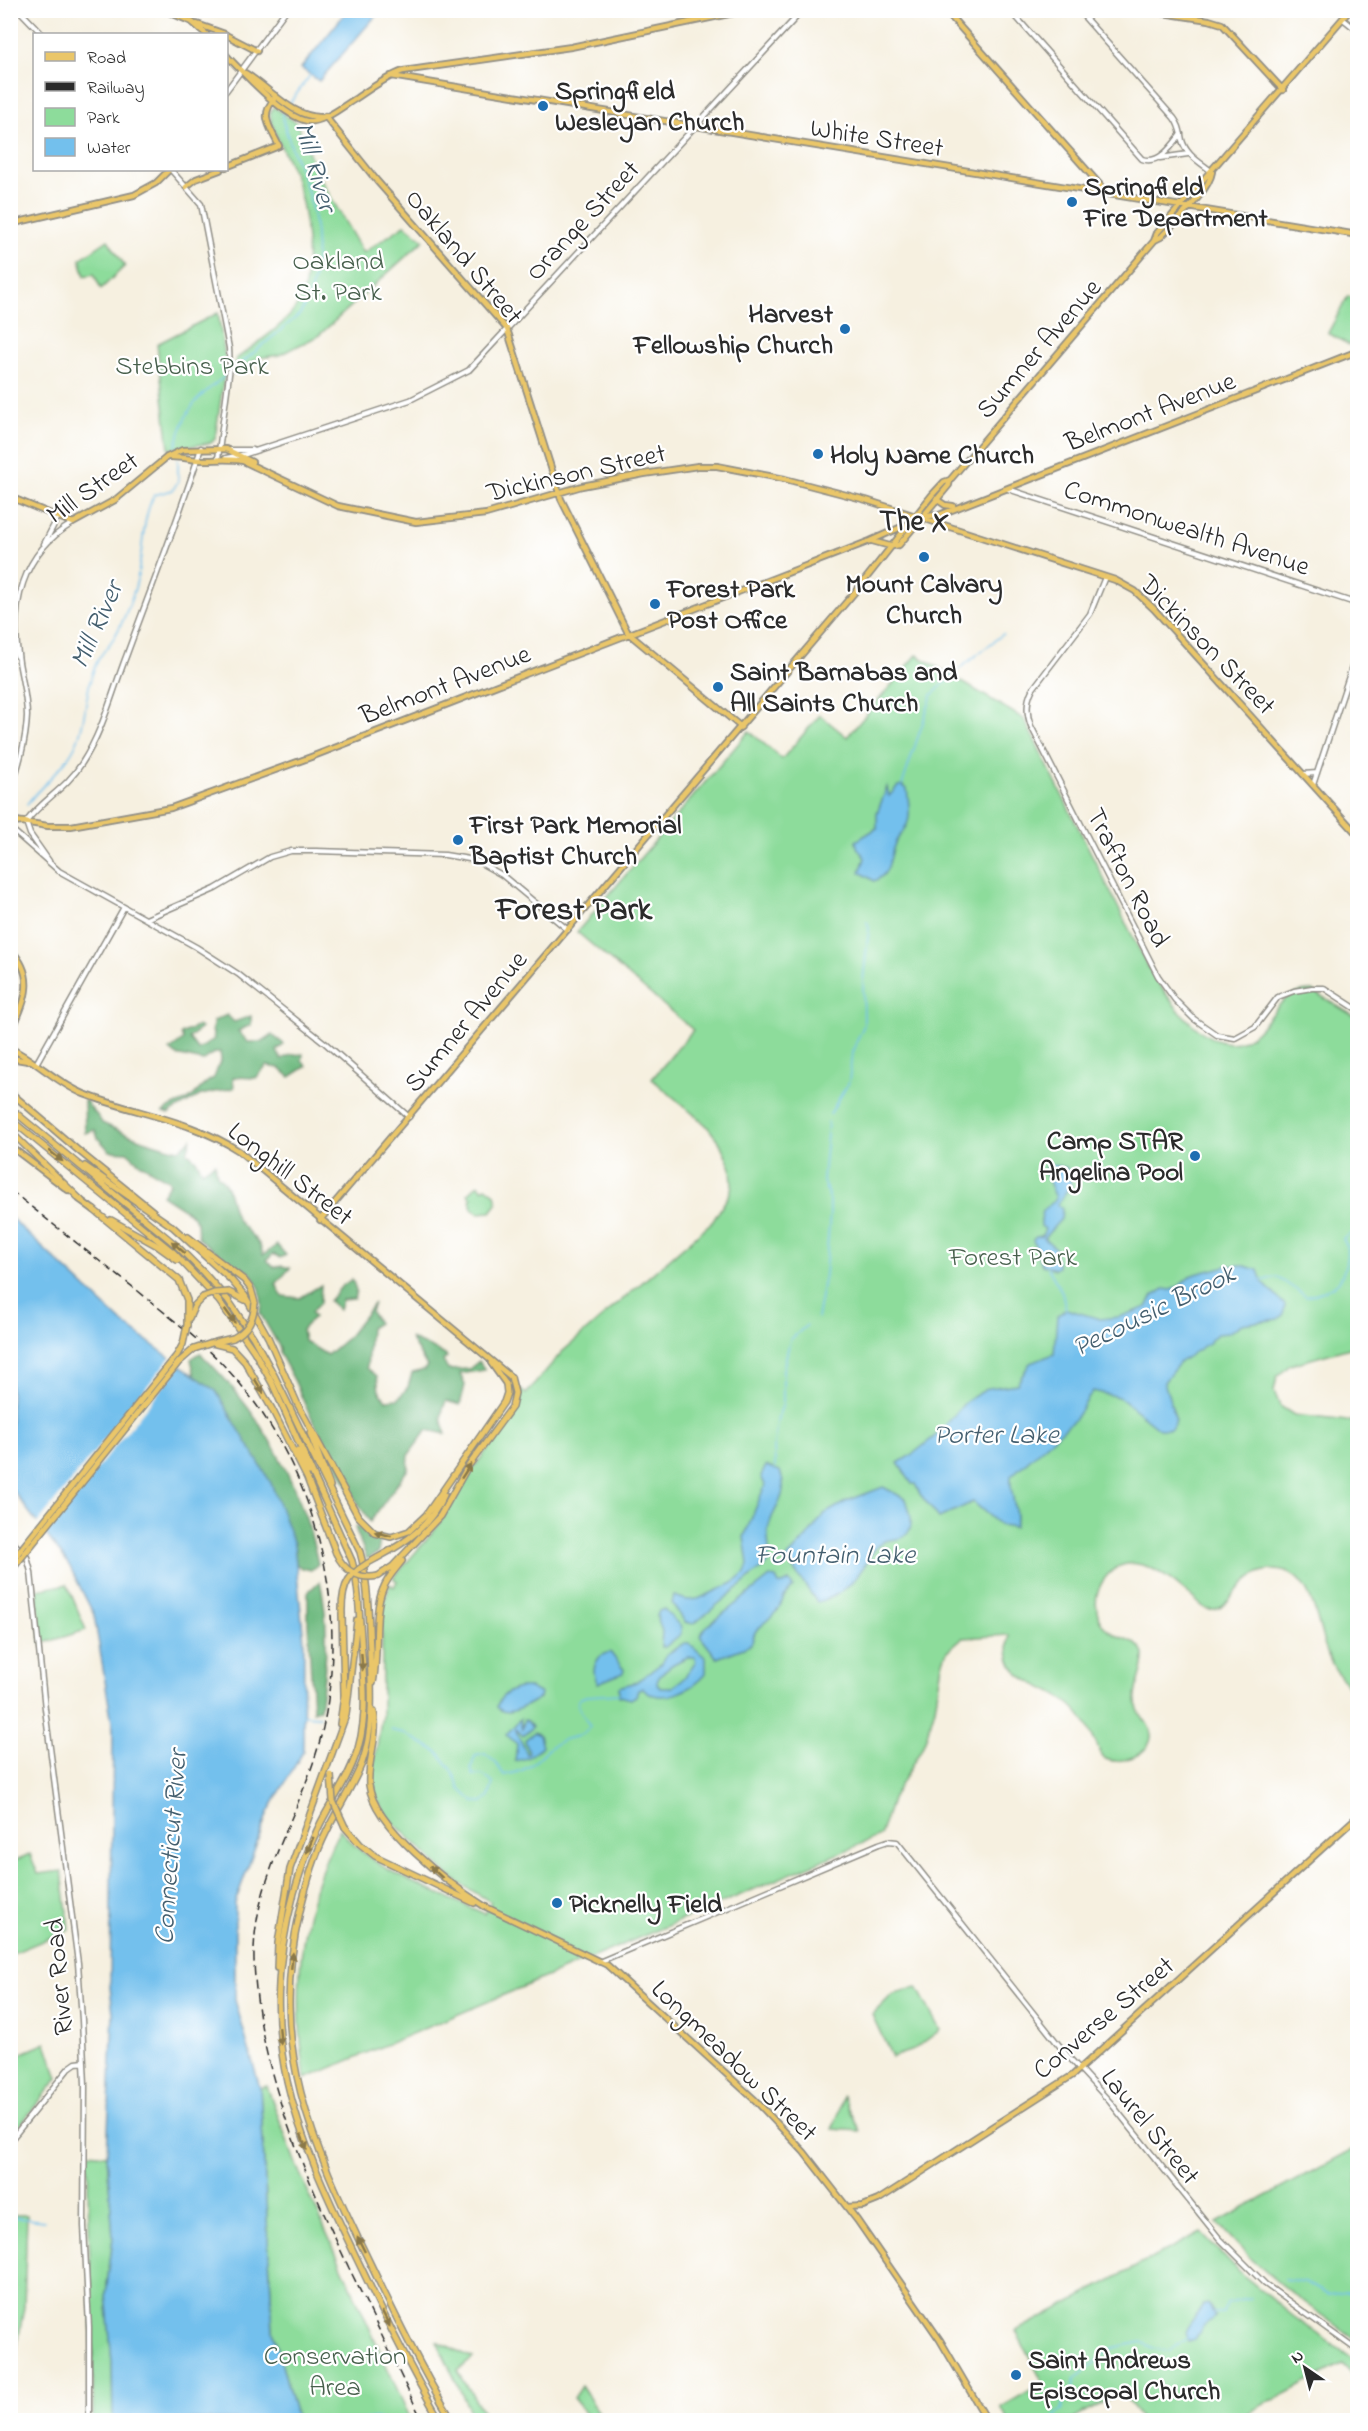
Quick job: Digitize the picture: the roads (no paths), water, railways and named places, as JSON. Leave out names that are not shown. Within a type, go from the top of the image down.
[{"type":"highway","points":[[10,1108],[182,1250],[228,1300],[268,1363],[357,1546],[365,1575],[372,1702],[365,1755],[318,1849],[299,1912],[290,1986],[291,2047],[303,2104],[323,2162],[399,2324],[452,2421]]},
{"type":"highway","points":[[10,1119],[168,1248],[205,1284],[237,1326],[265,1370],[352,1561],[359,1604],[364,1701],[361,1738],[352,1766],[316,1832],[300,1874],[286,1931],[279,1984]]},
{"type":"highway","points":[[10,1131],[81,1200]]},
{"type":"highway","points":[[11,1568],[179,1362],[195,1349],[233,1338],[250,1324],[253,1305],[251,1289],[244,1280],[161,1218],[49,1140]]},
{"type":"highway","points":[[94,1210],[156,1245],[205,1284]]},
{"type":"highway","points":[[94,1210],[179,1280],[187,1300],[188,1324]]},
{"type":"highway","points":[[172,1226],[231,1280],[253,1305],[318,1450],[338,1508]]},
{"type":"highway","points":[[11,1568],[177,1355],[184,1341],[193,1308],[203,1298],[214,1293],[229,1292],[253,1305]]},
{"type":"highway","points":[[212,1343],[227,1346],[240,1355],[321,1492]]},
{"type":"highway","points":[[372,1691],[381,1593],[390,1577],[438,1518],[467,1468],[512,1407],[515,1390],[511,1377]]},
{"type":"highway","points":[[297,1403],[348,1499],[365,1524],[377,1534],[397,1536],[411,1530],[435,1504],[504,1402],[507,1393],[506,1384]]},
{"type":"highway","points":[[272,1409],[312,1490],[341,1563],[354,1574],[364,1577],[378,1576],[391,1569],[422,1537]]},
{"type":"highway","points":[[339,1736],[344,1695],[342,1597],[347,1582],[358,1569],[406,1542],[425,1526],[439,1505],[454,1474]]},
{"type":"highway","points":[[359,1604],[348,1704],[335,1749],[290,1869],[278,1943],[279,2030],[282,2060],[303,2140],[326,2195],[380,2307],[440,2421]]},
{"type":"highway","points":[[372,1702],[376,1730],[369,1784],[376,1807],[438,1875],[484,1906]]},
{"type":"highway","points":[[335,1749],[331,1776],[333,1801],[345,1827],[357,1842],[375,1856],[484,1906]]},
{"type":"main road","points":[[164,10],[221,33]]},
{"type":"main road","points":[[228,57],[252,83],[289,109],[307,115],[325,116],[391,76],[414,69],[571,47],[748,10]]},
{"type":"main road","points":[[945,10],[1104,192]]},
{"type":"main road","points":[[1142,10],[1222,24],[1283,90]]},
{"type":"main road","name":"Sumner Avenue","points":[[1154,241],[1157,233],[1350,10]]},
{"type":"main road","points":[[189,20],[205,33]]},
{"type":"main road","points":[[228,36],[257,51]]},
{"type":"main road","name":"White Street","points":[[391,76],[1358,235]]},
{"type":"main road","points":[[228,166],[279,146],[266,117],[274,98]]},
{"type":"main road","name":"Oakland Street","points":[[325,116],[378,181],[507,329],[561,499],[628,633],[741,727]]},
{"type":"main road","points":[[10,224],[134,195],[156,183],[169,171]]},
{"type":"main road","points":[[186,187],[196,179],[217,171]]},
{"type":"main road","name":"Sumner Avenue","points":[[891,547],[899,545],[924,517],[950,480],[1154,241],[1161,237],[1211,180],[1212,172]]},
{"type":"main road","name":"Belmont Avenue","points":[[924,517],[939,515],[957,506],[1358,351]]},
{"type":"main road","name":"Dickinson Street","points":[[219,448],[231,450],[262,469]]},
{"type":"main road","name":"Mill Street","points":[[73,523],[119,497],[167,457],[182,450],[219,448]]},
{"type":"main road","name":"Mill Street","points":[[167,457],[218,459]]},
{"type":"main road","name":"Dickinson Street","points":[[218,459],[243,461],[339,506],[410,522],[486,514],[560,492],[644,474],[713,466],[833,490],[924,517],[1105,577],[1125,585],[1147,601],[1358,835]]},
{"type":"main road","name":"Sumner Avenue","points":[[321,1220],[741,727],[932,495],[944,482],[950,480]]},
{"type":"main road","points":[[932,495],[945,505],[957,506]]},
{"type":"main road","points":[[10,497],[73,523]]},
{"type":"main road","name":"Belmont Avenue","points":[[10,821],[71,826],[171,808],[311,757],[870,541],[909,523]]},
{"type":"main road","points":[[883,535],[890,542],[891,547]]},
{"type":"main road","points":[[870,541],[879,541],[891,547]]},
{"type":"main road","points":[[10,949],[23,967],[27,985],[24,1001],[10,1035]]},
{"type":"main road","name":"Longhill Street","points":[[10,1048],[53,1077],[84,1094],[220,1139],[243,1154],[490,1361]]},
{"type":"main road","points":[[10,1058],[36,1064]]},
{"type":"main road","points":[[10,1092],[161,1218]]},
{"type":"main road","points":[[10,1146],[94,1210]]},
{"type":"main road","points":[[490,1361],[511,1377]]},
{"type":"main road","points":[[490,1361],[506,1384]]},
{"type":"main road","name":"Converse Street","points":[[847,2207],[863,2206],[878,2200],[1080,2069],[1358,1816]]},
{"type":"main road","name":"Longmeadow Street","points":[[484,1906],[607,1965],[738,2082],[797,2144],[847,2207],[939,2340],[987,2421]]},
{"type":"street","points":[[19,10],[41,33]]},
{"type":"street","points":[[228,88],[286,10]]},
{"type":"street","name":"Orange Street","points":[[226,458],[410,400],[430,392],[469,370],[803,10]]},
{"type":"street","points":[[1010,10],[1140,158],[1148,161],[1189,154]]},
{"type":"street","points":[[1081,12],[1174,118],[1180,127],[1189,154],[1212,172]]},
{"type":"street","points":[[1343,19],[1358,31]]},
{"type":"street","points":[[1158,158],[1181,134]]},
{"type":"street","points":[[171,171],[201,204],[229,348],[229,379],[218,459]]},
{"type":"street","points":[[52,864],[30,834],[26,822],[34,811],[74,776],[91,748],[201,448]]},
{"type":"street","name":"Orange Street","points":[[231,450],[260,449]]},
{"type":"street","name":"Commonwealth Avenue","points":[[1005,488],[1358,604]]},
{"type":"street","name":"Mill Street","points":[[10,792],[20,760],[27,716],[15,630],[18,603],[25,576],[58,517]]},
{"type":"street","name":"Mill Street","points":[[40,550],[52,537],[73,523]]},
{"type":"street","name":"Trafton Road","points":[[1105,577],[1099,596],[1088,617],[1032,690],[1027,712],[1031,726],[1161,981],[1194,1019],[1214,1034],[1229,1038],[1242,1035],[1255,1027],[1278,997],[1302,989],[1324,988],[1358,1010]]},
{"type":"street","points":[[10,610],[18,603]]},
{"type":"street","points":[[10,641],[19,662]]},
{"type":"street","points":[[1313,786],[1358,649]]},
{"type":"street","points":[[1303,774],[1317,773]]},
{"type":"street","points":[[10,828],[52,864],[78,882],[238,974],[311,1031],[409,1117]]},
{"type":"street","points":[[145,919],[215,889],[274,855],[295,851],[316,851],[446,855],[476,860],[497,871],[568,930]]},
{"type":"street","points":[[36,1064],[124,907]]},
{"type":"street","name":"River Road","points":[[10,1539],[27,1557],[32,1572],[45,1709],[78,1963],[84,2062],[84,2226],[89,2325],[89,2421]]},
{"type":"street","name":"Laurel Street","points":[[599,1962],[879,1844],[888,1841],[897,1842],[1080,2069],[1110,2102],[1208,2226],[1265,2284],[1358,2351]]},
{"type":"street","points":[[10,2141],[69,2068],[76,2063],[84,2062]]},
{"type":"water","points":[[347,11],[380,11],[319,81],[301,68]]},
{"type":"water","points":[[902,785],[907,789],[908,821],[892,851],[886,871],[874,881],[860,872],[865,858],[857,847],[856,841],[877,828],[877,813],[887,787],[889,796]]},
{"type":"water","points":[[1048,1164],[1067,1168],[1071,1185],[1057,1204],[1062,1208],[1061,1219],[1044,1238],[1055,1248],[1058,1267],[1055,1269],[1042,1265],[1033,1240],[1042,1236],[1045,1229],[1041,1226],[1042,1214],[1056,1198],[1044,1168],[1048,1169]]},
{"type":"water","name":"Connecticut River","points":[[10,1217],[124,1324],[216,1391],[271,1483],[294,1544],[304,1641],[303,1752],[268,1812],[235,1903],[235,2000],[260,2088],[273,2331],[297,2420],[113,2420],[112,2362],[106,2294],[113,2237],[107,2155],[113,2013],[110,1987],[113,1729],[94,1615],[69,1565],[11,1488]]},
{"type":"water","name":"Porter Lake","points":[[1241,1265],[1258,1270],[1262,1282],[1285,1305],[1283,1315],[1278,1319],[1242,1324],[1228,1333],[1217,1334],[1180,1362],[1164,1382],[1176,1420],[1171,1429],[1159,1429],[1119,1397],[1093,1391],[1075,1419],[1011,1476],[1016,1514],[1015,1527],[1000,1525],[973,1502],[939,1518],[898,1463],[940,1432],[967,1400],[989,1388],[1017,1384],[1030,1363],[1054,1354],[1057,1316],[1066,1309],[1100,1319],[1119,1317],[1147,1307],[1153,1296],[1164,1289],[1171,1290],[1179,1286],[1192,1275],[1226,1266]]},
{"type":"water","points":[[766,1466],[780,1471],[783,1480],[782,1496],[768,1530],[768,1563],[694,1624],[685,1622],[672,1603],[674,1596],[687,1600],[698,1599],[733,1583],[745,1573],[748,1564],[744,1537],[765,1485],[761,1476]]},
{"type":"water","name":"Fountain Lake","points":[[883,1487],[906,1499],[911,1519],[909,1531],[899,1539],[885,1541],[879,1545],[846,1588],[817,1602],[787,1560],[788,1557],[824,1514],[847,1501]]},
{"type":"water","points":[[770,1577],[776,1578],[779,1584],[789,1581],[793,1587],[784,1597],[778,1610],[755,1632],[752,1642],[746,1647],[717,1658],[700,1636],[705,1628]]},
{"type":"water","points":[[664,1609],[681,1627],[681,1634],[665,1647],[661,1647],[662,1631],[657,1616],[659,1611]]},
{"type":"water","points":[[684,1643],[689,1643],[706,1658],[706,1673],[693,1685],[676,1694],[659,1696],[643,1688],[638,1689],[636,1696],[631,1699],[619,1696],[619,1687],[636,1682],[662,1663],[667,1654]],"holes":[[[694,1657],[696,1661],[684,1678],[671,1688],[660,1688],[657,1683],[658,1678],[665,1670],[683,1659]]]},
{"type":"water","points":[[610,1652],[624,1670],[623,1673],[598,1683],[594,1674],[595,1664],[601,1656]]},
{"type":"water","points":[[519,1688],[530,1688],[541,1694],[540,1698],[513,1711],[502,1711],[497,1707],[505,1694]]},
{"type":"water","points":[[520,1719],[522,1730],[524,1720],[532,1727],[523,1736],[515,1728],[527,1754],[529,1753],[525,1740],[534,1732],[539,1735],[542,1747],[527,1758],[515,1761],[517,1744],[506,1735]]},
{"type":"water","points":[[1208,2304],[1216,2317],[1204,2325],[1195,2339],[1188,2341],[1186,2329],[1204,2305]]},
{"type":"waterway","name":"Mill River","points":[[232,371],[300,314],[313,282],[317,248],[313,213],[282,114],[311,74]]},
{"type":"waterway","name":"Mill River","points":[[176,446],[184,422],[194,404],[228,374]]},
{"type":"waterway","name":"Mill River","points":[[27,804],[60,768],[76,744],[83,724],[94,670],[119,629],[135,588],[146,517],[154,495],[173,490],[178,481],[178,459]]},
{"type":"waterway","points":[[902,785],[932,695],[958,670],[1003,634]]},
{"type":"waterway","points":[[830,1114],[849,1082],[852,1052],[864,1025],[863,981],[869,928],[867,922]]},
{"type":"waterway","points":[[817,1318],[825,1274],[830,1213],[830,1201],[823,1180],[828,1122]]},
{"type":"waterway","name":"Pecousic Brook","points":[[1260,1281],[1277,1277],[1307,1297],[1332,1287],[1342,1276],[1346,1263],[1347,1249],[1343,1239],[1358,1229]]},
{"type":"waterway","points":[[1048,1268],[1062,1292],[1066,1309]]},
{"type":"waterway","points":[[775,1468],[774,1444],[778,1417],[783,1404],[783,1370],[790,1340],[807,1325]]},
{"type":"waterway","name":"Pecousic Brook","points":[[391,1730],[404,1733],[438,1752],[452,1770],[460,1789],[474,1802],[483,1802],[489,1797],[493,1783],[483,1775],[473,1775],[471,1768],[475,1756],[485,1754],[496,1763],[504,1775],[523,1770],[549,1748],[566,1739],[581,1735],[590,1727],[578,1706],[579,1699],[586,1696],[619,1694]]},
{"type":"waterway","name":"Pecousic Brook","points":[[303,1715],[320,1716]]},
{"type":"waterway","points":[[10,2217],[44,2221]]},
{"type":"waterway","points":[[1284,2279],[1305,2282],[1328,2295],[1345,2292],[1358,2294]]},
{"type":"waterway","points":[[1214,2313],[1223,2313],[1226,2304],[1251,2298]]},
{"type":"waterway","points":[[1053,2420],[1062,2410],[1064,2402],[1071,2397],[1075,2379],[1112,2348],[1141,2342],[1153,2348],[1170,2351],[1187,2338]]},
{"type":"waterway","points":[[363,2420],[375,2418],[381,2420]]},
{"type":"railway","points":[[10,1190],[138,1291],[218,1359],[258,1408],[284,1449],[304,1494],[319,1540],[328,1587],[332,1636],[330,1684],[322,1732],[314,1761],[280,1844],[261,1900],[254,1960],[257,2001],[274,2080],[300,2156],[332,2231],[422,2420]]},
{"type":"place","name":"Springfield Wesleyan Church","points":[[543,106]]},
{"type":"place","name":"Springfield Fire Department","points":[[1072,202]]},
{"type":"place","name":"Harvest Fellowship Church","points":[[845,329]]},
{"type":"place","name":"Holy Name Church","points":[[818,454]]},
{"type":"place","name":"Mount Calvary Church","points":[[924,557]]},
{"type":"place","name":"Forest Park Post Office","points":[[655,604]]},
{"type":"place","name":"Saint Barnabas and All Saints Church","points":[[718,687]]},
{"type":"place","name":"First Park Memorial Baptist Church","points":[[458,840]]},
{"type":"place","name":"Camp STAR Angelina Pool","points":[[1195,1156]]},
{"type":"place","name":"Picknelly Field","points":[[557,1903]]},
{"type":"place","name":"Saint Andrews Episcopal Church","points":[[1016,2375]]},
{"type":"district","name":"The X","points":[[914,520]]},
{"type":"district","name":"Forest Park","points":[[574,907]]},
{"type":"park label","name":"Oakland St. Park","points":[[338,276]]},
{"type":"park label","name":"Stebbins Park","points":[[192,365]]},
{"type":"park label","name":"Conservation Area","points":[[335,2370]]}]
